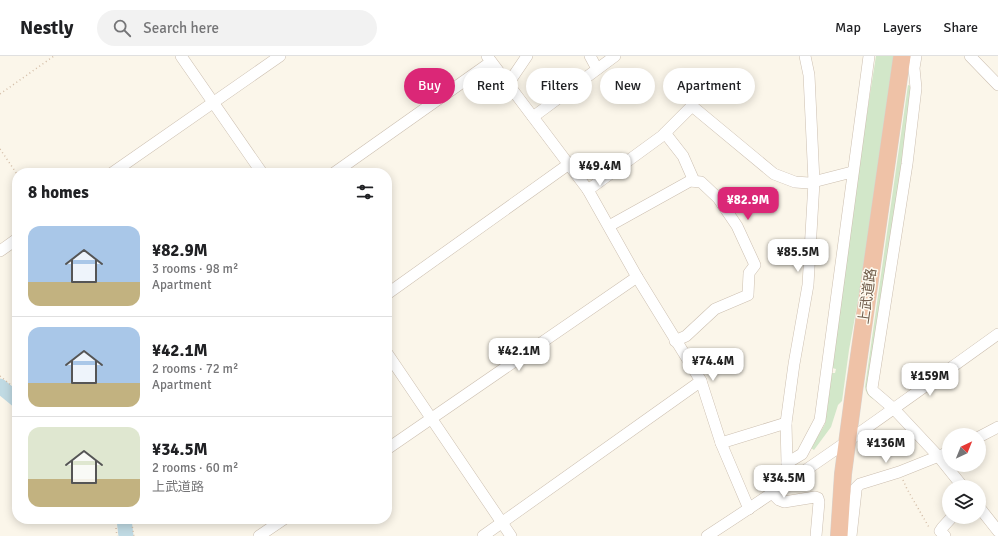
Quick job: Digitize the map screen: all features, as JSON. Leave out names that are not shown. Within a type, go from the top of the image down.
[{"type":"highway","name":"上武道路","points":[[839,536],[843,474],[847,441],[902,56]]},
{"type":"street","points":[[181,56],[259,168]]},
{"type":"street","points":[[119,168],[280,56]]},
{"type":"street","points":[[518,69],[527,56]]},
{"type":"street","points":[[590,56],[597,69]]},
{"type":"street","points":[[532,117],[615,56]]},
{"type":"street","points":[[792,479],[788,472],[786,423],[794,364],[808,285],[814,182],[809,75],[805,56]]},
{"type":"street","points":[[787,462],[802,454],[820,420],[852,172],[869,56]]},
{"type":"street","points":[[916,56],[914,68],[916,88],[906,164],[872,388],[942,452]]},
{"type":"street","points":[[970,56],[998,85]]},
{"type":"street","points":[[341,168],[489,59],[496,68]]},
{"type":"street","points":[[518,98],[588,190],[637,277],[701,381],[721,443],[749,509]]},
{"type":"street","points":[[588,190],[665,133],[692,106],[774,174],[795,182],[808,183],[852,172]]},
{"type":"street","points":[[665,133],[682,156],[694,181]]},
{"type":"street","points":[[392,290],[569,164]]},
{"type":"street","points":[[609,226],[690,181],[701,182],[718,198],[737,226],[755,265],[749,273],[748,295],[715,310],[686,336],[675,341]]},
{"type":"street","points":[[0,251],[12,243]]},
{"type":"street","points":[[392,446],[637,277]]},
{"type":"street","points":[[707,536],[749,509],[894,409],[998,334]]},
{"type":"street","points":[[392,360],[511,536]]},
{"type":"street","points":[[483,536],[701,381]]},
{"type":"street","points":[[721,443],[786,423]]},
{"type":"street","points":[[986,433],[998,427]]},
{"type":"street","points":[[851,536],[856,491],[860,484],[899,472],[942,455]]},
{"type":"street","points":[[772,493],[779,500],[784,502],[815,497],[818,498],[819,502],[816,536]]},
{"type":"street","points":[[986,516],[998,531]]},
{"type":"street","points":[[265,534],[278,524]]},
{"type":"street","points":[[942,534],[942,528],[946,524]]},
{"type":"path","points":[[0,94],[54,56]]},
{"type":"path","points":[[0,149],[13,168]]},
{"type":"path","points":[[0,376],[12,386]]},
{"type":"path","points":[[899,472],[907,489],[932,531],[942,534]]},
{"type":"path","points":[[132,524],[134,536]]},
{"type":"path","points":[[116,528],[117,536]]},
{"type":"green space","points":[[876,56],[895,56],[872,223],[849,350],[842,401],[838,405],[831,427],[814,450],[811,448],[825,424],[832,373],[835,373],[836,369],[832,368],[858,170]]},
{"type":"green space","points":[[908,85],[911,86],[904,164],[868,387],[881,402],[870,397],[865,387]]},
{"type":"waterway","points":[[0,386],[12,396]]},
{"type":"waterway","points":[[125,524],[126,536]]}]
